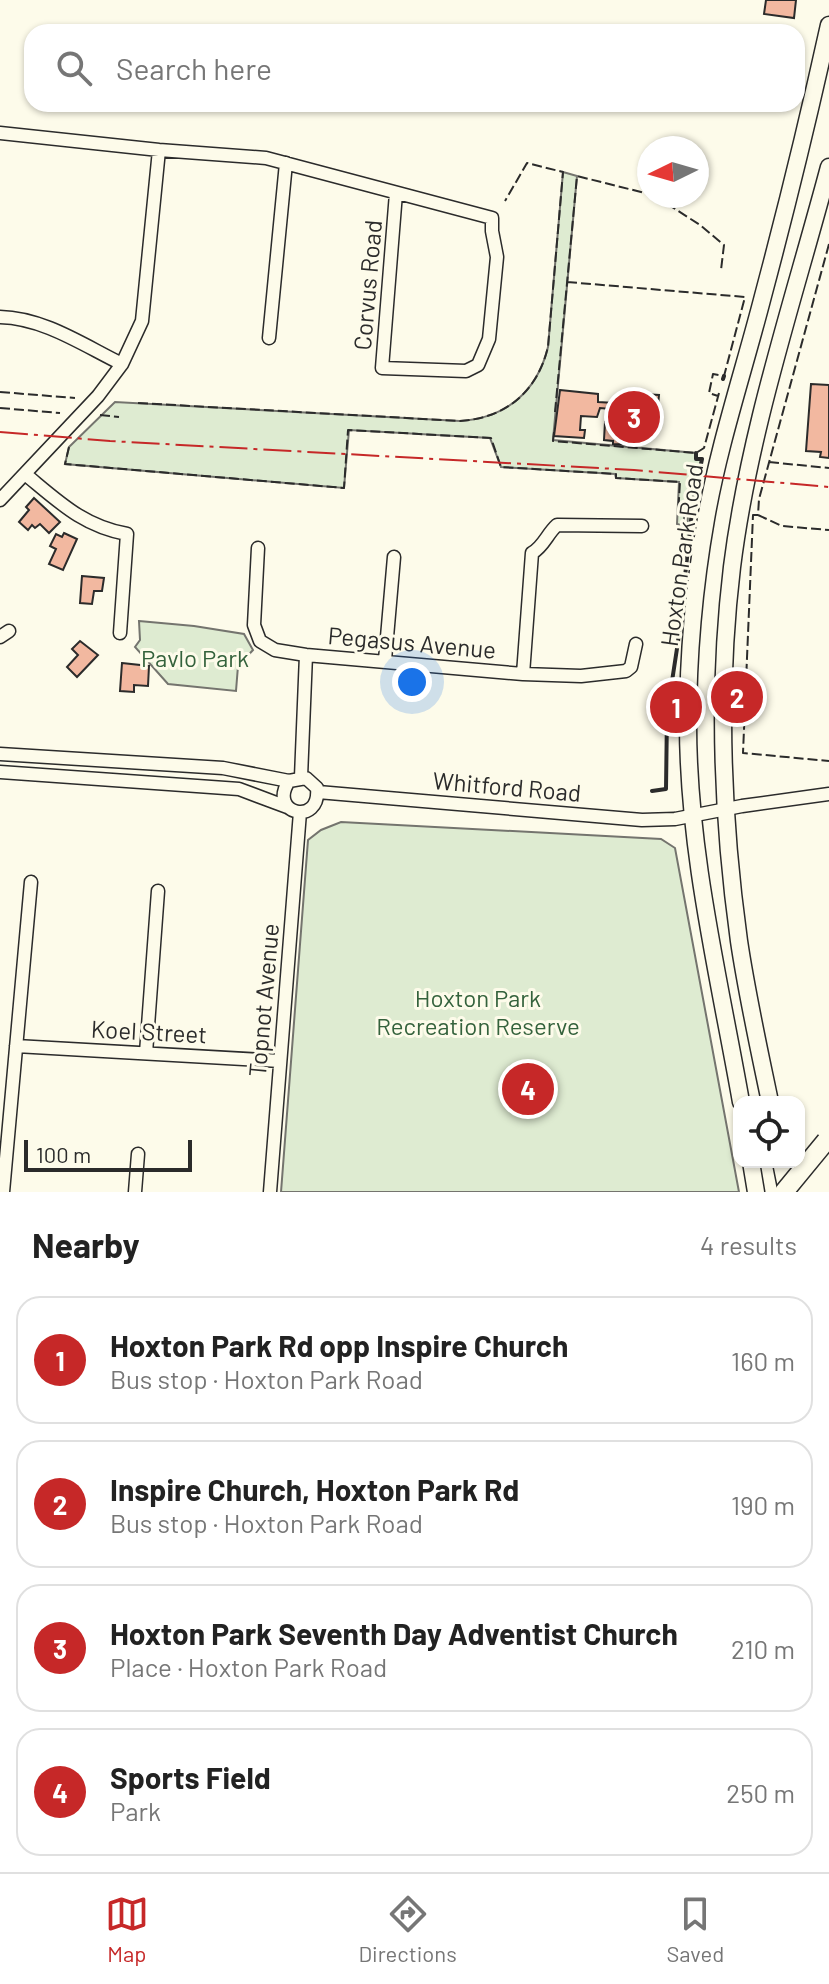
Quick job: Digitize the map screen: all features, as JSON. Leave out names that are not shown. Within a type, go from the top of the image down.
[{"type":"highway","points":[[786,1192],[826,1141]]},
{"type":"main road","name":"Hoxton Park Road","points":[[740,1096],[712,951],[693,817],[688,727],[696,593],[706,517],[727,427],[807,124],[829,25]]},
{"type":"main road","points":[[769,1096],[740,943],[726,810],[723,686],[732,566],[742,506],[759,425],[829,167]]},
{"type":"main road","points":[[752,1168],[756,1192]]},
{"type":"main road","points":[[782,1168],[786,1192]]},
{"type":"street","name":"Corvus Road","points":[[0,133],[266,158],[492,218],[497,257],[489,339],[478,365],[466,371],[382,368],[396,193]]},
{"type":"street","points":[[0,500],[98,396],[122,364],[142,321],[159,150]]},
{"type":"street","points":[[269,338],[286,163]]},
{"type":"street","points":[[0,317],[26,319],[44,325],[122,364]]},
{"type":"street","points":[[25,474],[73,514],[103,529],[127,534],[120,633]]},
{"type":"street","points":[[523,674],[532,553],[543,545],[557,525],[642,526]]},
{"type":"street","name":"Pegasus Avenue","points":[[258,548],[255,634],[267,647],[306,655],[523,674],[581,676],[626,671],[631,667],[636,644]]},
{"type":"street","points":[[385,660],[394,557]]},
{"type":"street","points":[[293,809],[283,790],[295,779],[306,655]]},
{"type":"street","points":[[0,754],[223,768],[312,781],[318,792],[313,807],[293,809],[239,789],[0,772]]},
{"type":"street","name":"Whitford Road","points":[[318,792],[642,820],[693,817],[829,794]]},
{"type":"street","name":"Topnot Avenue","points":[[270,1192],[293,809]]},
{"type":"street","points":[[3,1192],[31,882]]},
{"type":"street","points":[[146,1053],[158,891]]},
{"type":"street","name":"Koel Street","points":[[16,1046],[280,1061]]},
{"type":"street","points":[[135,1192],[138,1154]]},
{"type":"green space","points":[[563,172],[577,176],[553,440],[696,453],[696,459],[702,459],[689,541],[681,540],[682,533],[687,533],[688,515],[684,514],[684,530],[682,525],[677,524],[679,482],[616,478],[615,474],[501,467],[490,438],[349,430],[344,488],[65,464],[69,447],[115,402],[460,421],[477,419],[505,408],[517,400],[536,377],[548,347]]},
{"type":"green space","name":"Pavlo Park","points":[[139,621],[244,634],[253,650],[238,666],[236,691],[168,684],[135,647],[140,640]]},
{"type":"green space","name":"Hoxton Park Recreation Reserve","points":[[341,822],[661,839],[675,848],[739,1192],[281,1192],[308,840],[321,830]]},
{"type":"building","points":[[766,0],[796,0],[794,18],[764,14]]},
{"type":"building","points":[[811,384],[829,385],[829,458],[820,457],[821,452],[806,451]]},
{"type":"building","points":[[560,390],[598,394],[598,402],[615,403],[616,396],[643,398],[643,394],[659,395],[656,428],[649,427],[650,424],[628,423],[635,425],[633,445],[613,444],[613,441],[604,440],[605,422],[610,423],[611,409],[600,408],[597,417],[581,416],[580,430],[585,430],[584,438],[554,436]]},
{"type":"building","points":[[34,498],[60,522],[49,533],[40,524],[35,528],[32,525],[28,530],[19,522]]},
{"type":"building","points":[[64,533],[77,539],[63,570],[49,564],[56,549],[50,546],[56,534],[62,537]]},
{"type":"building","points":[[82,576],[104,578],[102,591],[94,591],[92,604],[80,603]]},
{"type":"building","points":[[80,641],[98,655],[77,677],[67,667],[78,655],[72,649]]},
{"type":"building","points":[[122,663],[149,666],[148,686],[134,685],[134,692],[120,691]]},
{"type":"fence","points":[[138,403],[460,421],[477,419],[505,408],[517,400],[536,377],[548,347],[563,172],[527,163],[505,201]]},
{"type":"fence","points":[[555,412],[577,176],[637,191]]},
{"type":"fence","points":[[674,208],[724,245],[721,270]]},
{"type":"fence","points":[[829,244],[759,499],[758,515],[782,526],[829,530]]},
{"type":"fence","points":[[567,282],[745,297],[724,376],[713,374],[709,393],[718,396]]},
{"type":"fence","points":[[0,392],[75,398]]},
{"type":"fence","points":[[554,432],[553,441],[696,453],[704,448],[719,393]]},
{"type":"fence","points":[[0,408],[60,413]]},
{"type":"fence","points":[[100,415],[119,417]]},
{"type":"fence","points":[[69,447],[65,464],[344,488],[348,430],[491,438],[501,467],[616,474],[616,478],[680,482],[680,515]]},
{"type":"fence","points":[[769,462],[829,468]]},
{"type":"fence","points":[[758,515],[753,515],[743,753],[829,761]]},
{"type":"wall","points":[[652,791],[666,789],[667,714],[693,502],[702,459],[696,459],[696,453]]},
{"type":"power","points":[[0,432],[110,441],[634,470],[829,487]]},
{"type":"place","name":"Hoxton Park Seventh Day Adventist Church","points":[[634,417]]},
{"type":"place","name":"Inspire Church, Hoxton Park Rd","points":[[737,697]]},
{"type":"place","name":"Hoxton Park Rd opp Inspire Church","points":[[676,707]]},
{"type":"place","name":"Sports Field","points":[[528,1089]]}]
